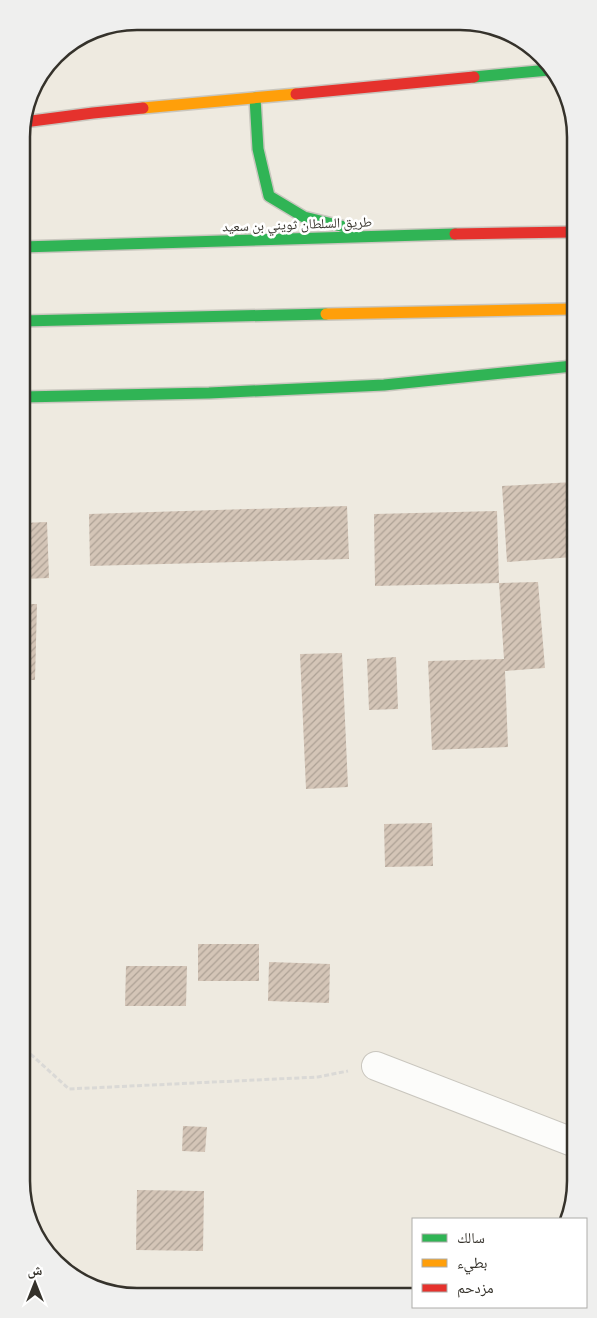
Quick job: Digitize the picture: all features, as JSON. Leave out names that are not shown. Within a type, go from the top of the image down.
[{"type":"main road","points":[[31,121],[93,113],[544,71]]},
{"type":"main road","points":[[255,98],[258,149],[269,196],[304,217],[380,236]]},
{"type":"main road","name":"طريق السلطان ثويني بن سعيد","points":[[30,248],[380,236],[567,232]]},
{"type":"main road","points":[[30,321],[567,309]]},
{"type":"main road","points":[[30,397],[209,393],[384,385],[567,367]]},
{"type":"street","points":[[376,1066],[567,1140]]},
{"type":"path","points":[[30,1054],[69,1089],[318,1077],[376,1066]]},
{"type":"building","points":[[567,482],[567,557],[507,562],[502,486]]},
{"type":"building","points":[[347,506],[349,559],[90,566],[89,514]]},
{"type":"building","points":[[497,511],[499,583],[375,586],[374,514]]},
{"type":"building","points":[[47,522],[49,578],[30,579],[30,523]]},
{"type":"building","points":[[538,582],[545,668],[505,671],[508,747],[432,750],[428,661],[504,659],[499,583]]},
{"type":"building","points":[[30,604],[37,604],[35,680],[30,680]]},
{"type":"building","points":[[342,653],[348,787],[306,789],[300,654]]},
{"type":"building","points":[[396,657],[398,709],[369,710],[367,659]]},
{"type":"building","points":[[432,823],[433,866],[385,867],[384,824]]},
{"type":"building","points":[[198,944],[259,944],[259,981],[198,981]]},
{"type":"building","points":[[269,962],[330,964],[329,1003],[268,1001]]},
{"type":"building","points":[[126,966],[187,966],[186,1006],[125,1006]]},
{"type":"building","points":[[183,1126],[207,1127],[205,1152],[182,1151]]},
{"type":"building","points":[[137,1190],[204,1191],[203,1251],[136,1250]]},
{"type":"traffic: fast","points":[[474,77],[544,71]]},
{"type":"traffic: fast","points":[[255,98],[258,149],[269,196],[304,217],[349,228]]},
{"type":"traffic: fast","points":[[30,247],[455,234]]},
{"type":"traffic: fast","points":[[30,321],[326,314]]},
{"type":"traffic: fast","points":[[30,397],[209,393],[384,385],[567,367]]},
{"type":"traffic: slow","points":[[143,108],[296,94]]},
{"type":"traffic: slow","points":[[326,314],[567,309]]},
{"type":"traffic: jam","points":[[296,94],[474,77]]},
{"type":"traffic: jam","points":[[31,121],[143,108]]},
{"type":"traffic: jam","points":[[455,234],[567,232]]}]
